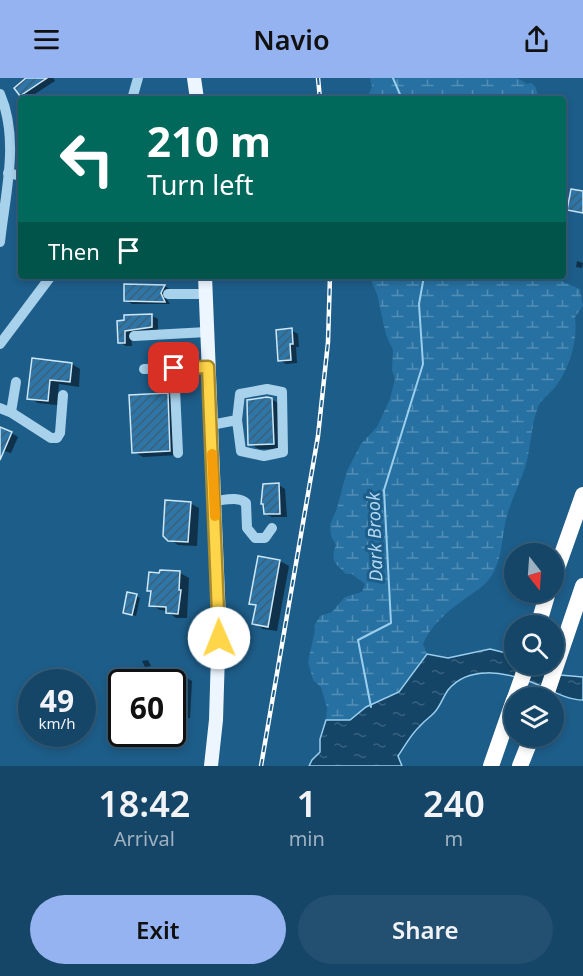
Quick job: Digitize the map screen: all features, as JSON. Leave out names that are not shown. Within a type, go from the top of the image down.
[{"type":"highway","points":[[564,549],[583,495]]},
{"type":"highway","points":[[549,687],[583,586]]},
{"type":"highway","points":[[491,766],[504,730]]},
{"type":"highway","points":[[520,766],[528,747]]},
{"type":"main road","points":[[194,78],[197,96]]},
{"type":"main road","points":[[205,279],[219,657],[211,766]]},
{"type":"street","points":[[133,96],[138,78]]},
{"type":"street","points":[[0,93],[7,112],[5,132],[8,173],[0,242]]},
{"type":"street","points":[[8,173],[18,175]]},
{"type":"street","points":[[2,335],[49,279]]},
{"type":"street","points":[[168,294],[206,294]]},
{"type":"street","points":[[134,336],[207,332]]},
{"type":"street","points":[[144,369],[208,367]]},
{"type":"street","points":[[174,368],[178,453]]},
{"type":"street","points":[[16,382],[5,410],[51,438],[57,438],[60,433],[63,395]]},
{"type":"street","points":[[267,389],[282,392],[283,452],[264,456],[241,451],[237,420],[240,394],[267,389]]},
{"type":"street","points":[[211,425],[237,420]]},
{"type":"street","points":[[214,501],[237,499],[244,501],[248,528],[255,538],[265,538],[272,528]]},
{"type":"green space","points":[[370,78],[517,78],[535,86],[538,95],[368,96],[372,87]]},
{"type":"green space","points":[[370,279],[557,279],[580,289],[583,306],[575,317],[574,344],[565,370],[556,386],[538,407],[526,465],[508,512],[495,570],[481,588],[450,610],[434,626],[423,644],[427,654],[399,692],[366,707],[350,720],[326,720],[327,708],[321,687],[313,680],[308,662],[314,626],[320,616],[332,612],[345,597],[362,592],[365,584],[352,574],[346,574],[335,561],[333,555],[336,545],[331,536],[330,525],[347,471],[361,444],[377,427],[390,399],[395,379],[392,370],[393,350],[386,335],[377,294]]},
{"type":"water","points":[[490,649],[504,652],[504,675],[476,674],[456,682],[448,690],[436,711],[414,733],[398,756],[402,766],[309,766],[320,752],[320,739],[326,720],[350,720],[366,707],[399,692],[427,654],[448,658]]},
{"type":"water","points":[[504,675],[583,677],[583,700],[564,696],[564,687],[542,687]]},
{"type":"building","points":[[26,78],[47,78],[20,96],[14,88]]},
{"type":"building","points":[[571,189],[583,191],[583,213],[567,210]]},
{"type":"building","points":[[124,284],[165,285],[161,293],[165,302],[124,301]]},
{"type":"building","points":[[152,314],[152,327],[125,331],[125,343],[118,343],[117,321],[124,320],[124,315]]},
{"type":"building","points":[[292,328],[291,360],[278,361],[276,330]]},
{"type":"building","points":[[32,358],[72,363],[70,382],[50,380],[48,401],[27,399]]},
{"type":"building","points":[[168,393],[170,451],[132,453],[129,395]]},
{"type":"building","points":[[272,398],[274,444],[248,445],[247,400]]},
{"type":"building","points":[[0,427],[12,432],[0,460]]},
{"type":"building","points":[[279,483],[280,514],[264,514],[263,504],[261,504],[263,484]]},
{"type":"building","points":[[165,500],[191,502],[188,542],[168,541],[163,536]]},
{"type":"building","points":[[258,556],[280,560],[268,627],[252,624],[256,605],[249,604]]},
{"type":"building","points":[[160,570],[180,571],[179,590],[181,590],[178,614],[166,613],[166,607],[149,606],[151,591],[147,591],[149,572],[159,573]]},
{"type":"building","points":[[127,592],[137,594],[132,615],[123,613]]},
{"type":"waterway","name":"Dark Brook","points":[[393,78],[401,96]]},
{"type":"waterway","name":"Dark Brook","points":[[371,707],[358,640],[391,623],[384,490],[423,364],[419,304],[423,279]]},
{"type":"railway","points":[[318,78],[320,96]]},
{"type":"railway","points":[[261,766],[318,436],[328,342],[330,279]]},
{"type":"slow traffic","points":[[212,454],[215,516]]},
{"type":"route","points":[[174,368],[208,367],[219,638]]}]
